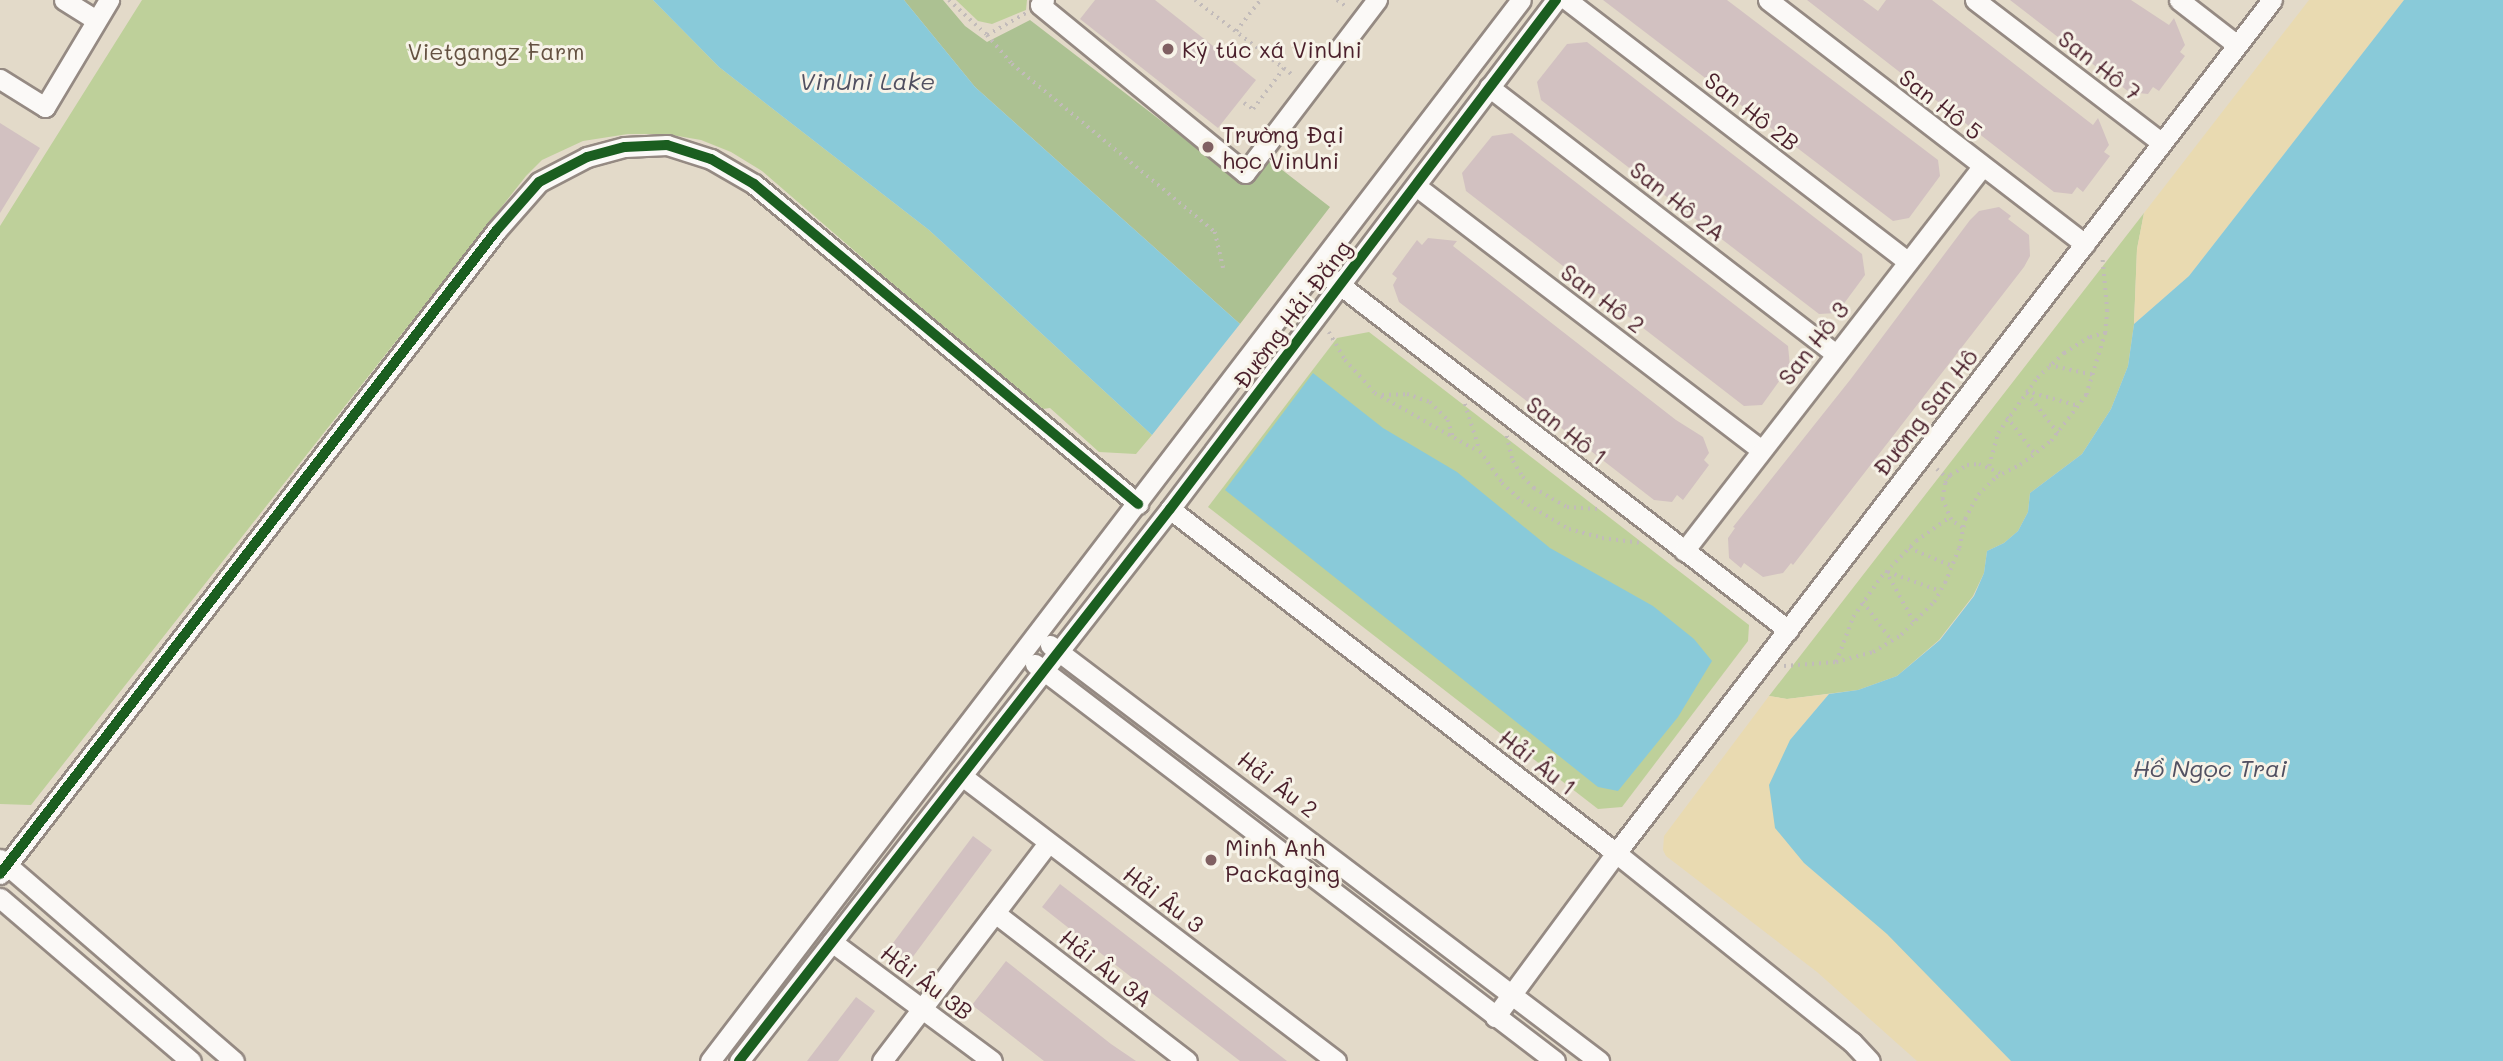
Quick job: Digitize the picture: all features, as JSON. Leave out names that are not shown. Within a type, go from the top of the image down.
[{"type":"street","points":[[64,0],[96,20]]},
{"type":"street","points":[[0,79],[45,107],[109,0]]},
{"type":"street","points":[[1042,3],[1245,173],[1377,0]]},
{"type":"street","name":"Đường Hải Đăng","points":[[710,1061],[1023,655],[1521,0]]},
{"type":"street","name":"Đường Hải Đăng","points":[[748,1058],[832,942],[1170,509],[1556,0]]},
{"type":"street","name":"San Hô 2B","points":[[1567,0],[1908,261]]},
{"type":"street","name":"San Hô 5","points":[[1768,0],[2085,244]]},
{"type":"street","name":"San Hô 7","points":[[1975,0],[2162,144]]},
{"type":"street","points":[[2179,0],[2237,45]]},
{"type":"street","name":"Đường San Hô","points":[[1495,1017],[1616,853],[2272,0]]},
{"type":"street","name":"San Hô 2A","points":[[1489,87],[1836,354]]},
{"type":"street","points":[[234,1061],[2,866],[496,231],[539,182],[587,157],[625,147],[667,145],[711,159],[754,184],[1138,504]]},
{"type":"street","name":"San Hô 3","points":[[1684,551],[1982,167]]},
{"type":"street","name":"San Hô 2","points":[[1416,186],[1761,450]]},
{"type":"street","name":"San Hô 1","points":[[1317,268],[1788,630]]},
{"type":"street","name":"Hải Âu 1","points":[[1170,509],[1616,853],[1853,1042],[1870,1061]]},
{"type":"street","name":"Hải Âu 2","points":[[1037,636],[1513,993],[1599,1061]]},
{"type":"street","points":[[1023,655],[1555,1061]]},
{"type":"street","name":"Hải Âu 3","points":[[962,776],[1336,1061]]},
{"type":"street","points":[[882,1061],[1048,843]]},
{"type":"street","points":[[0,898],[191,1061]]},
{"type":"street","name":"Hải Âu 3A","points":[[995,913],[1187,1061]]},
{"type":"street","name":"Hải Âu 3B","points":[[832,942],[992,1061]]},
{"type":"street","points":[[731,1034],[748,1058]]},
{"type":"path","points":[[949,0],[987,35],[1012,64],[1215,232],[1223,268]]},
{"type":"path","points":[[1195,0],[1310,88]]},
{"type":"path","points":[[1236,32],[1260,0]]},
{"type":"path","points":[[987,35],[1042,3]]},
{"type":"path","points":[[1244,103],[1253,109],[1284,68]]},
{"type":"path","points":[[1783,666],[1836,662],[1873,652],[1914,623],[1940,591],[1978,495],[2002,474],[2035,454],[2057,433],[2079,406],[2094,375],[2105,333],[2107,311],[2102,256]]},
{"type":"path","points":[[1328,330],[1345,360],[1380,396],[1480,452]]},
{"type":"path","points":[[1989,466],[1991,450],[2007,417],[2026,391],[2049,365],[2090,337],[2105,333]]},
{"type":"path","points":[[2049,365],[2094,375]]},
{"type":"path","points":[[2026,391],[2079,406]]},
{"type":"path","points":[[2026,391],[2057,433]]},
{"type":"path","points":[[1380,396],[1407,394],[1430,402],[1448,420],[1452,438]]},
{"type":"path","points":[[1464,399],[1480,452],[1502,483],[1522,501],[1553,522],[1586,534],[1652,544]]},
{"type":"path","points":[[2007,417],[2035,454]]},
{"type":"path","points":[[1506,432],[1513,461],[1522,477],[1534,488],[1567,507],[1606,509]]},
{"type":"path","points":[[1963,528],[1950,517],[1942,499],[1948,479],[1957,469],[1967,465],[1989,466],[2002,474]]},
{"type":"path","points":[[1937,470],[1948,479]]},
{"type":"path","points":[[1836,662],[1842,642],[1863,602],[1886,571],[1909,548],[1950,517]]},
{"type":"path","points":[[1909,548],[1952,566]]},
{"type":"path","points":[[1886,571],[1940,591]]},
{"type":"path","points":[[1886,571],[1914,623]]},
{"type":"path","points":[[1863,602],[1892,641]]},
{"type":"green space","name":"Vietgangz Farm","points":[[142,0],[653,0],[719,67],[929,230],[1152,435],[1136,454],[1099,452],[1050,408],[1043,409],[893,284],[762,171],[731,152],[701,140],[666,134],[628,134],[583,141],[542,160],[526,176],[31,805],[0,804],[0,226]]},
{"type":"green space","points":[[904,0],[943,0],[965,26],[987,42],[1030,20],[1237,179],[1247,180],[1256,175],[1268,159],[1330,207],[1240,324],[975,87]]},
{"type":"green space","points":[[956,0],[1027,0],[1026,10],[992,24],[978,21]]},
{"type":"green space","points":[[2144,213],[2137,249],[2134,324],[2128,366],[2111,409],[2082,454],[2030,493],[2028,512],[2018,531],[2004,543],[1987,551],[1984,573],[1973,596],[1939,640],[1897,676],[1858,690],[1787,699],[1769,696]]},
{"type":"green space","points":[[1369,332],[1749,625],[1748,641],[1622,807],[1598,809],[1208,507],[1337,338]]},
{"type":"sand","points":[[2309,0],[2404,0],[2189,276],[2134,324],[2137,249],[2144,213]]},
{"type":"sand","points":[[1829,694],[1790,740],[1804,863],[1887,933],[2011,1061],[1917,1061],[1817,972],[1666,856],[1663,850],[1664,836],[1769,696],[1787,699]]},
{"type":"water","name":"VinUni Lake","points":[[653,0],[904,0],[975,87],[1240,324],[1152,435],[929,230],[719,67]]},
{"type":"water","name":"Hồ Ngọc Trai","points":[[2404,0],[2503,0],[2503,1061],[2011,1061],[1887,934],[1804,863],[1775,828],[1769,785],[1790,740],[1829,694],[1858,690],[1897,676],[1940,640],[1974,596],[1984,573],[1987,551],[2004,543],[2018,531],[2028,512],[2030,493],[2082,454],[2111,409],[2128,366],[2134,324],[2189,276]]},
{"type":"water","points":[[1313,373],[1383,428],[1457,472],[1550,548],[1653,606],[1694,639],[1712,661],[1678,717],[1618,791],[1598,787],[1225,490]]},
{"type":"building","name":"Ký túc xá VinUni","points":[[1095,0],[1155,0],[1256,80],[1218,128],[1080,19]]},
{"type":"building","points":[[1603,0],[1727,0],[1938,160],[1940,176],[1909,218],[1893,221]]},
{"type":"building","points":[[1807,0],[1863,0],[1878,11],[1886,0],[1932,0],[2093,125],[2098,118],[2109,145],[2104,152],[2110,156],[2083,192],[2077,187],[2072,194],[2054,192]]},
{"type":"building","points":[[2010,0],[2131,0],[2169,25],[2174,18],[2185,45],[2180,52],[2185,56],[2159,91],[2153,87],[2148,94],[2129,92]]},
{"type":"building","points":[[1587,42],[1862,254],[1865,275],[1837,313],[1819,314],[1541,100],[1537,82],[1567,44]]},
{"type":"building","points":[[0,123],[40,148],[0,213]]},
{"type":"building","points":[[1512,133],[1788,346],[1790,366],[1762,405],[1744,406],[1466,191],[1462,173],[1492,136]]},
{"type":"building","points":[[1999,207],[2011,216],[2008,219],[2029,235],[2030,256],[2024,267],[1793,565],[1791,563],[1783,573],[1763,577],[1744,563],[1741,568],[1729,558],[1728,538],[1735,528],[1733,527],[1850,380],[1970,220],[1979,211]]},
{"type":"building","points":[[1428,238],[1457,241],[1453,246],[1676,420],[1703,437],[1709,453],[1704,460],[1709,465],[1683,500],[1677,495],[1672,502],[1654,500],[1399,302],[1393,285],[1397,278],[1392,274],[1417,240],[1422,245]]},
{"type":"building","points":[[973,836],[992,850],[909,962],[890,947]]},
{"type":"building","points":[[1060,884],[1287,1061],[1240,1061],[1131,977],[1042,907]]},
{"type":"building","points":[[1006,961],[1136,1061],[1044,1061],[972,1005]]},
{"type":"building","points":[[856,997],[875,1011],[838,1061],[807,1061]]},
{"type":"cycle path","points":[[739,1061],[1170,509],[1556,0]]},
{"type":"cycle path","points":[[0,874],[496,231],[539,182],[587,157],[625,147],[667,145],[711,159],[754,184],[1138,504]]},
{"type":"place","name":"Ký túc xá VinUni","points":[[1168,49]]},
{"type":"place","name":"Trường Đại học VinUni","points":[[1208,147]]},
{"type":"place","name":"Minh Anh Packaging","points":[[1211,860]]}]
